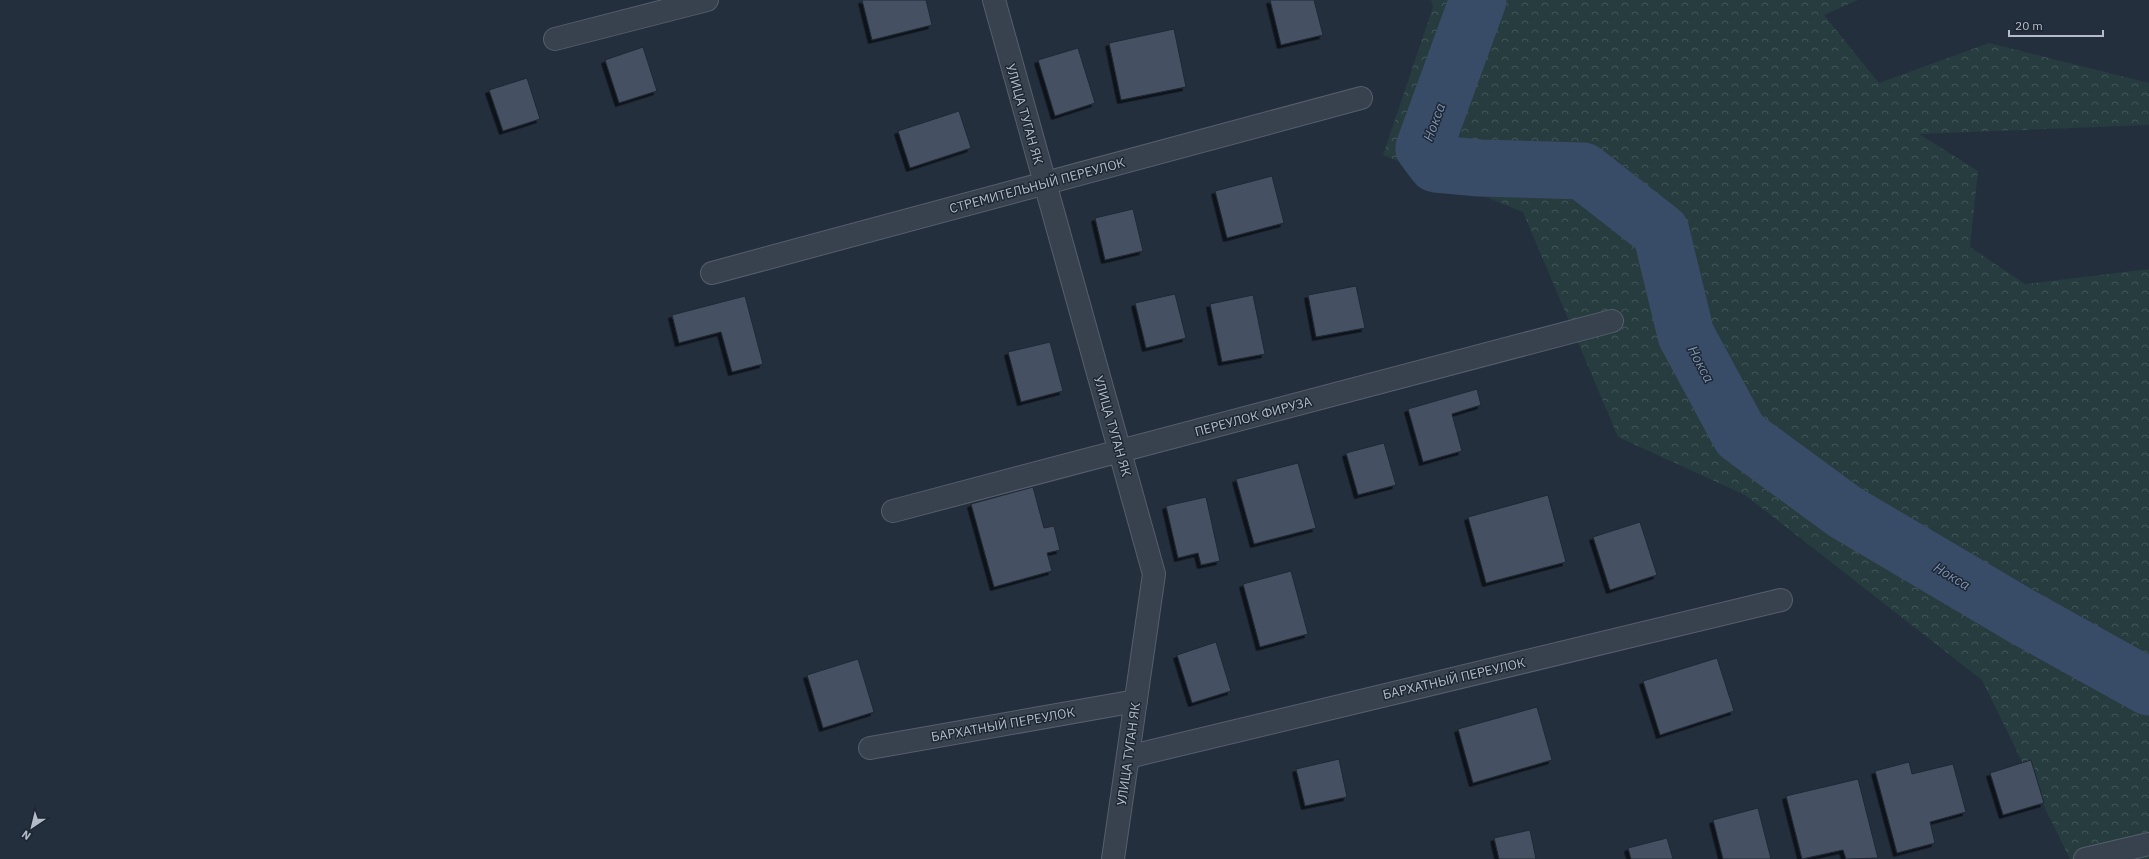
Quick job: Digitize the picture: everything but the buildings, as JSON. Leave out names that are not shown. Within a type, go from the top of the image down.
[{"type":"street","points":[[555,38],[706,0]]},
{"type":"street","name":"УЛИЦА ТУГАН ЯК","points":[[994,0],[1154,574],[1112,859]]},
{"type":"street","name":"СТРЕМИТЕЛЬНЫЙ ПЕРЕУЛОК","points":[[712,273],[1361,98]]},
{"type":"street","name":"ПЕРЕУЛОК ФИРУЗА","points":[[893,511],[1612,321]]},
{"type":"street","name":"БАРХАТНЫЙ ПЕРЕУЛОК","points":[[1128,757],[1781,600]]},
{"type":"street","name":"БАРХАТНЫЙ ПЕРЕУЛОК","points":[[870,748],[1136,701]]},
{"type":"street","points":[[2085,859],[2149,844]]},
{"type":"green space","points":[[1431,0],[1858,0],[1824,15],[1879,83],[1989,43],[2149,83],[2149,125],[1919,134],[1978,171],[1970,247],[2025,284],[2149,269],[2149,859],[2070,859],[1982,680],[1745,495],[1618,437],[1523,212],[1383,155],[1433,7]]},
{"type":"waterway","name":"Нокса","points":[[1478,0],[1424,148],[1436,164],[1480,168],[1583,171],[1661,232],[1686,335],[1740,435],[1845,512],[2021,616],[2149,687]]}]
